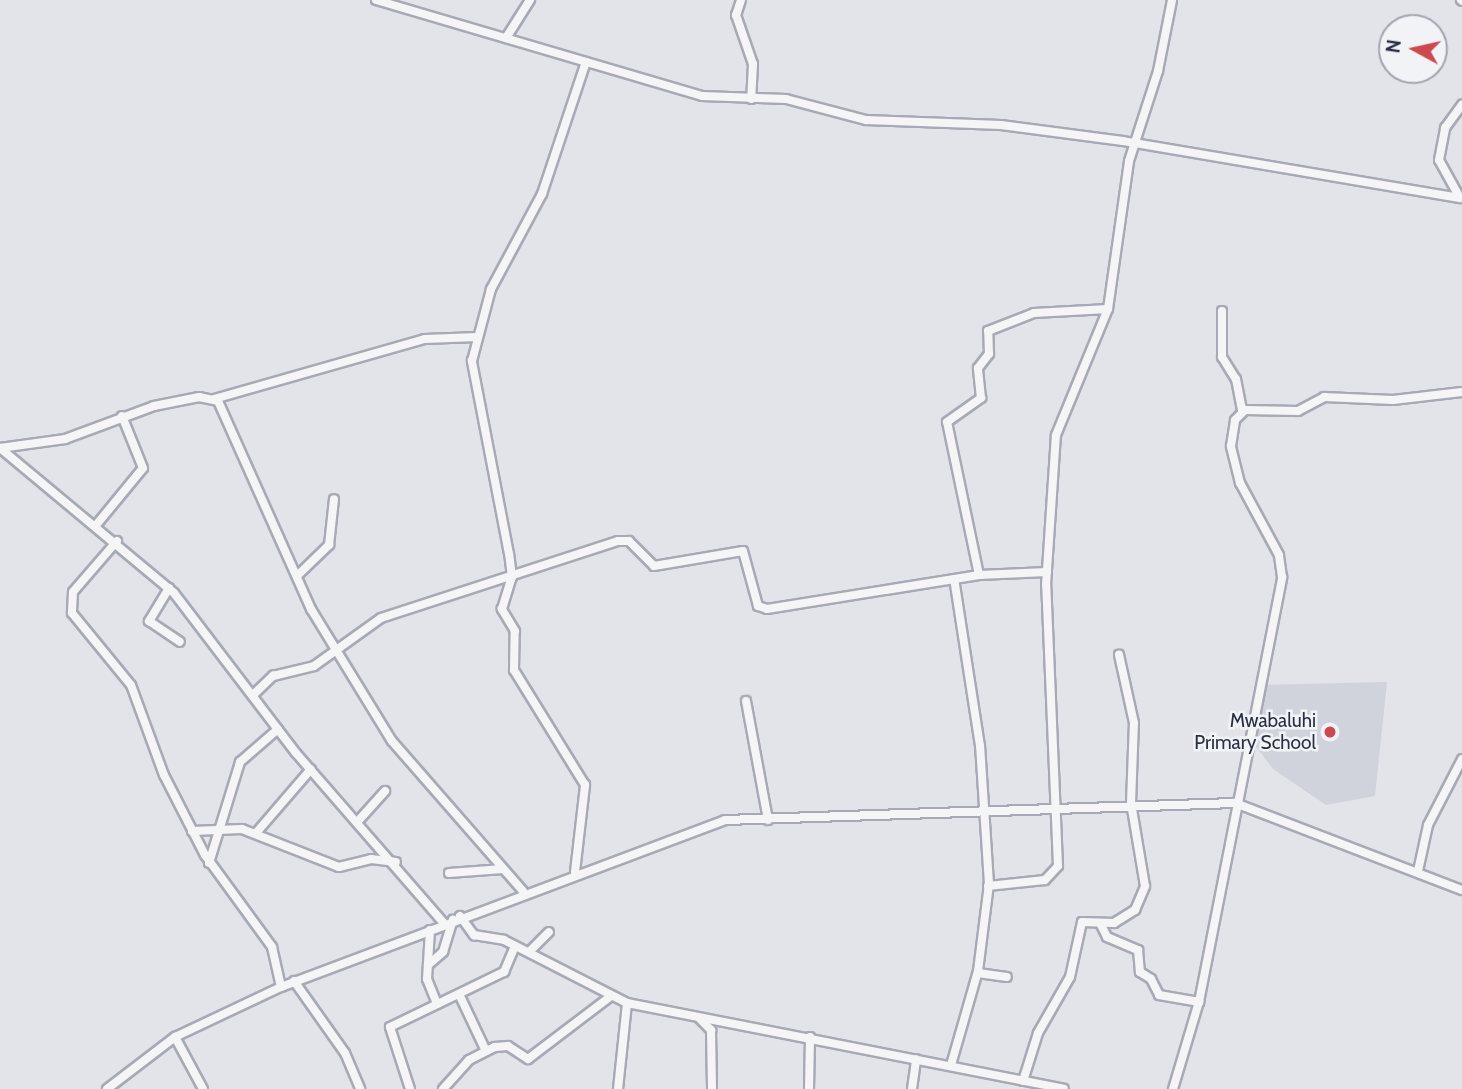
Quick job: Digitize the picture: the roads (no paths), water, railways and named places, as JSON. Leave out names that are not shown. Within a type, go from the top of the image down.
[{"type":"street","points":[[376,0],[672,90],[751,99],[786,99],[835,117],[1001,125],[1134,143],[1461,199]]},
{"type":"street","points":[[506,38],[530,0]]},
{"type":"street","points":[[741,0],[736,15],[753,64],[751,99]]},
{"type":"street","points":[[988,886],[1053,876],[1058,807],[1047,572],[1056,435],[1108,309],[1134,143],[1158,71],[1172,0]]},
{"type":"street","points":[[575,872],[585,785],[514,670],[515,631],[502,609],[512,577],[474,390],[477,337],[491,289],[542,194],[586,62]]},
{"type":"street","points":[[1461,199],[1439,160],[1445,128],[1462,105]]},
{"type":"street","points":[[979,575],[947,422],[981,398],[978,368],[989,354],[988,331],[1034,313],[1108,309]]},
{"type":"street","points":[[1173,1089],[1199,1002],[1235,803],[1282,577],[1279,555],[1236,467],[1232,440],[1242,411],[1236,379],[1222,357],[1222,312]]},
{"type":"street","points":[[0,448],[65,439],[122,416],[215,398],[425,339],[477,337]]},
{"type":"street","points":[[1242,411],[1298,411],[1332,396],[1393,400],[1462,392]]},
{"type":"street","points":[[215,398],[267,499],[297,576],[400,751],[523,891]]},
{"type":"street","points":[[97,524],[143,468],[122,416]]},
{"type":"street","points":[[0,448],[97,524],[169,588],[278,729],[396,862],[444,923]]},
{"type":"street","points":[[297,576],[329,545],[334,499]]},
{"type":"street","points":[[117,541],[73,592],[72,613],[131,685],[192,831],[209,863],[272,947],[281,987]]},
{"type":"street","points":[[253,695],[273,676],[308,669],[387,615],[629,541],[654,566],[743,551],[758,606],[767,609],[979,575],[1047,572]]},
{"type":"street","points":[[951,1065],[978,973],[988,886],[964,621],[954,579]]},
{"type":"street","points":[[169,588],[149,621],[180,642]]},
{"type":"street","points":[[1023,1081],[1038,1033],[1070,977],[1080,925],[1101,925],[1135,910],[1145,886],[1131,803],[1137,755],[1119,655]]},
{"type":"street","points":[[746,701],[768,820]]},
{"type":"street","points":[[209,863],[240,762],[278,729]]},
{"type":"street","points":[[1418,871],[1428,825],[1462,759]]},
{"type":"street","points":[[256,833],[311,769]]},
{"type":"street","points":[[359,820],[385,791]]},
{"type":"street","points":[[107,1089],[174,1037],[281,987],[523,891],[711,823],[1131,803],[1235,803],[1462,890]]},
{"type":"street","points":[[192,831],[222,827],[256,833],[339,867],[371,859],[396,862]]},
{"type":"street","points":[[450,873],[503,869]]},
{"type":"street","points":[[456,917],[474,935],[529,952],[627,1003],[1064,1089]]},
{"type":"street","points":[[428,965],[443,952],[456,917]]},
{"type":"street","points":[[1101,925],[1107,937],[1138,950],[1140,972],[1152,979],[1159,995],[1199,1002]]},
{"type":"street","points":[[430,930],[428,965],[437,1004]]},
{"type":"street","points":[[529,952],[549,932]]},
{"type":"street","points":[[410,1089],[390,1027],[504,972],[515,946]]},
{"type":"street","points":[[978,973],[1007,977]]},
{"type":"street","points":[[295,981],[345,1053],[360,1089]]},
{"type":"street","points":[[459,994],[486,1051]]},
{"type":"street","points":[[443,1089],[486,1051],[508,1046],[528,1059],[611,996]]},
{"type":"street","points":[[618,1089],[627,1003]]},
{"type":"street","points":[[698,1018],[710,1030],[712,1089]]},
{"type":"street","points":[[710,1030],[720,1021]]},
{"type":"street","points":[[174,1037],[203,1089]]},
{"type":"street","points":[[809,1089],[814,1050],[810,1037]]},
{"type":"street","points":[[814,1050],[827,1041]]},
{"type":"street","points":[[912,1089],[916,1059]]},
{"type":"place","name":"Mwabaluhi Primary School","points":[[1330,732]]}]
